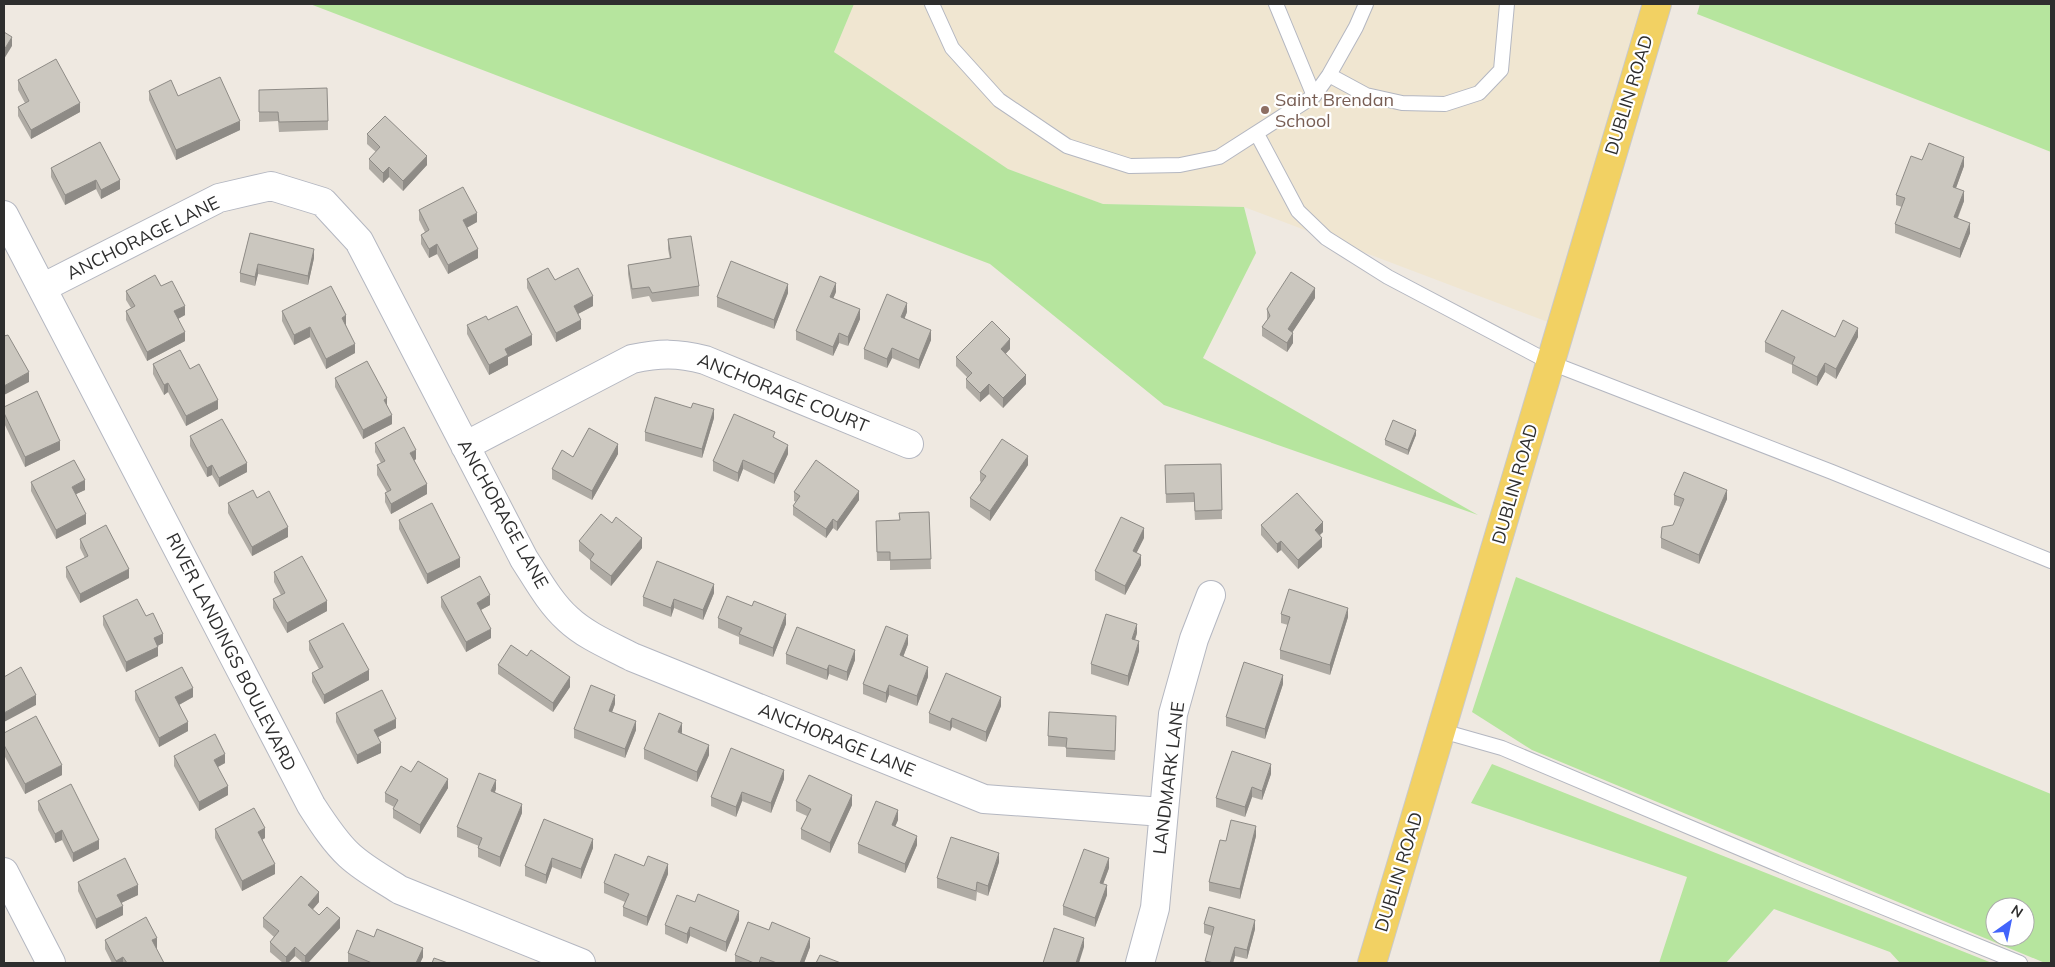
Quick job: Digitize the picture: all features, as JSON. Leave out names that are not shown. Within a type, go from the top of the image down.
[{"type":"main road","name":"DUBLIN ROAD","points":[[1372,963],[1551,363],[1607,166],[1657,4]]},
{"type":"street","name":"ANCHORAGE LANE","points":[[42,288],[219,198],[271,186],[322,202],[359,241],[524,559],[543,588],[568,619],[599,640],[632,657],[984,799],[1163,812]]},
{"type":"street","name":"RIVER LANDINGS BOULEVARD","points":[[4,215],[311,805],[328,831],[349,855],[373,874],[400,890],[581,963]]},
{"type":"street","name":"ANCHORAGE COURT","points":[[465,446],[632,360],[658,354],[681,354],[705,360],[909,444]]},
{"type":"street","name":"LANDMARK LANE","points":[[1140,963],[1155,908],[1173,714],[1194,639],[1210,595]]},
{"type":"street","points":[[4,872],[50,963]]},
{"type":"lane","points":[[932,4],[952,48],[1000,100],[1067,146],[1130,166],[1180,165],[1219,157],[1314,96],[1329,75],[1356,27],[1366,4]]},
{"type":"lane","points":[[1276,4],[1314,96]]},
{"type":"lane","points":[[1329,75],[1366,95],[1402,103],[1445,104],[1479,93],[1501,70],[1507,4]]},
{"type":"lane","points":[[1257,134],[1298,210],[1326,238],[1388,277],[1551,363],[1823,469],[2051,561]]},
{"type":"lane","points":[[1442,731],[1502,748],[1796,872],[2020,963]]},
{"type":"shaded area","name":"Saint Brendan School","points":[[854,4],[1641,4],[1548,322],[1244,207],[1103,204],[1008,169],[834,52]]},
{"type":"green space","points":[[310,4],[854,4],[834,52],[1008,169],[1103,204],[1244,207],[1256,253],[1203,358],[1478,515],[1164,405],[990,264]]},
{"type":"green space","points":[[1700,4],[2051,4],[2051,152],[1697,14]]},
{"type":"green space","points":[[1516,577],[2051,794],[2051,963],[2045,963],[2006,947],[2035,947],[2035,897],[1985,897],[1985,938],[1532,750],[1472,712]]},
{"type":"green space","points":[[1492,764],[1992,963],[1900,963],[1890,952],[1774,909],[1726,963],[1659,963],[1687,877],[1471,803]]},
{"type":"building","points":[[4,32],[12,37],[4,50]]},
{"type":"building","points":[[56,59],[80,103],[31,130],[18,107],[29,101],[18,80]]},
{"type":"building","points":[[220,77],[240,121],[176,150],[149,91],[171,80],[178,96]]},
{"type":"building","points":[[327,88],[328,121],[279,122],[278,112],[259,112],[259,90]]},
{"type":"building","points":[[385,116],[427,156],[403,181],[389,167],[383,173],[369,159],[380,147],[367,134]]},
{"type":"building","points":[[100,142],[120,180],[101,190],[96,180],[65,195],[51,168]]},
{"type":"building","points":[[1929,143],[1964,157],[1953,187],[1964,191],[1954,217],[1970,223],[1960,249],[1895,224],[1905,198],[1896,195],[1911,156],[1922,160]]},
{"type":"building","points":[[463,187],[477,213],[463,220],[478,249],[448,265],[437,244],[429,249],[421,235],[429,230],[419,210]]},
{"type":"building","points":[[250,233],[314,249],[308,276],[258,264],[255,277],[240,273]]},
{"type":"building","points":[[691,236],[699,286],[652,293],[649,287],[632,289],[628,265],[671,258],[668,239]]},
{"type":"building","points":[[731,261],[788,284],[774,320],[717,297]]},
{"type":"building","points":[[548,268],[555,280],[578,268],[593,296],[574,306],[581,320],[556,333],[527,279]]},
{"type":"building","points":[[1291,272],[1315,288],[1288,329],[1293,333],[1287,343],[1262,327],[1270,316],[1267,309]]},
{"type":"building","points":[[155,275],[161,286],[172,281],[185,306],[174,311],[185,332],[147,352],[126,311],[135,306],[126,291]]},
{"type":"building","points":[[820,276],[836,283],[830,297],[860,309],[848,337],[839,333],[833,347],[796,331]]},
{"type":"building","points":[[331,286],[346,315],[342,318],[355,344],[326,359],[310,327],[294,335],[282,311]]},
{"type":"building","points":[[887,294],[907,303],[901,317],[931,330],[919,360],[892,348],[887,359],[864,349]]},
{"type":"building","points":[[517,306],[532,335],[505,349],[508,355],[489,365],[467,325],[486,316],[488,320]]},
{"type":"building","points":[[1782,310],[1835,337],[1843,320],[1858,328],[1836,369],[1825,363],[1817,377],[1792,364],[1795,357],[1765,342]]},
{"type":"building","points":[[992,321],[1010,339],[1001,349],[1026,375],[1003,398],[989,384],[980,393],[966,379],[972,373],[956,357]]},
{"type":"building","points":[[8,335],[29,372],[4,386],[4,336]]},
{"type":"building","points":[[180,350],[190,369],[199,364],[218,400],[186,416],[168,383],[164,385],[153,364]]},
{"type":"building","points":[[367,361],[387,398],[384,400],[392,415],[363,430],[335,378]]},
{"type":"building","points":[[37,391],[60,441],[25,457],[4,413],[4,407]]},
{"type":"building","points":[[655,397],[691,408],[693,403],[714,409],[702,449],[645,432]]},
{"type":"building","points":[[734,414],[775,432],[773,437],[788,445],[774,474],[743,460],[738,473],[713,461]]},
{"type":"building","points":[[222,419],[247,463],[219,478],[212,465],[207,468],[190,436]]},
{"type":"building","points":[[1393,420],[1416,430],[1408,450],[1385,440]]},
{"type":"building","points":[[404,427],[416,450],[410,453],[427,484],[391,504],[385,493],[391,490],[377,465],[385,461],[375,443]]},
{"type":"building","points":[[589,428],[618,444],[592,491],[552,469],[562,450],[573,457]]},
{"type":"building","points":[[1002,439],[1028,456],[990,511],[970,498],[986,476],[980,472]]},
{"type":"building","points":[[74,460],[85,480],[72,487],[86,514],[56,530],[31,482]]},
{"type":"building","points":[[816,460],[859,491],[837,522],[833,519],[826,529],[793,506],[800,496],[794,492]]},
{"type":"building","points":[[1221,464],[1222,510],[1195,511],[1194,493],[1166,494],[1165,465]]},
{"type":"building","points":[[1684,472],[1727,490],[1699,555],[1661,538],[1662,527],[1673,525],[1684,499],[1674,495]]},
{"type":"building","points":[[253,490],[257,498],[269,491],[288,527],[252,547],[228,503]]},
{"type":"building","points":[[1297,493],[1323,522],[1315,530],[1322,538],[1298,560],[1281,541],[1277,544],[1261,525]]},
{"type":"building","points":[[432,503],[460,558],[427,574],[399,520]]},
{"type":"building","points":[[929,512],[931,559],[890,560],[890,552],[877,552],[876,521],[900,520],[899,513]]},
{"type":"building","points":[[601,514],[612,523],[616,517],[642,538],[611,576],[590,560],[594,554],[579,541]]},
{"type":"building","points":[[1121,517],[1144,528],[1133,551],[1141,555],[1125,586],[1095,571]]},
{"type":"building","points":[[106,525],[129,569],[80,594],[66,567],[88,556],[80,539]]},
{"type":"building","points":[[302,556],[327,601],[287,623],[273,599],[285,593],[274,572]]},
{"type":"building","points":[[657,561],[714,584],[703,610],[674,599],[671,608],[643,597]]},
{"type":"building","points":[[480,576],[490,595],[477,603],[491,629],[466,642],[441,597]]},
{"type":"building","points":[[1289,589],[1348,608],[1330,665],[1280,650],[1290,617],[1281,614]]},
{"type":"building","points":[[727,596],[752,606],[754,601],[786,614],[773,648],[739,634],[742,628],[718,618]]},
{"type":"building","points":[[137,599],[146,616],[153,613],[163,634],[154,638],[158,647],[126,662],[103,616]]},
{"type":"building","points":[[1106,614],[1137,624],[1132,639],[1139,641],[1128,676],[1091,664]]},
{"type":"building","points":[[343,623],[369,670],[324,695],[312,673],[323,667],[309,641]]},
{"type":"building","points":[[886,626],[908,635],[900,655],[928,667],[917,696],[889,685],[886,693],[863,684]]},
{"type":"building","points":[[797,627],[855,650],[847,672],[829,665],[827,670],[786,654]]},
{"type":"building","points":[[511,645],[527,656],[531,650],[570,677],[553,703],[498,665]]},
{"type":"building","points":[[1244,662],[1283,675],[1265,729],[1226,717]]},
{"type":"building","points":[[21,667],[36,695],[4,713],[4,677]]},
{"type":"building","points":[[182,667],[193,688],[175,697],[188,722],[159,738],[135,691]]},
{"type":"building","points":[[946,673],[1001,697],[986,732],[952,718],[950,722],[929,713]]},
{"type":"building","points":[[591,685],[615,695],[609,711],[636,721],[625,749],[574,729]]},
{"type":"building","points":[[382,690],[396,719],[374,730],[381,743],[357,755],[336,713]]},
{"type":"building","points":[[1049,712],[1116,716],[1115,751],[1066,748],[1067,738],[1048,736]]},
{"type":"building","points":[[659,713],[682,723],[678,732],[709,745],[697,772],[644,749]]},
{"type":"building","points":[[36,716],[62,765],[25,784],[4,745],[4,733]]},
{"type":"building","points":[[215,734],[225,754],[214,760],[228,786],[199,802],[174,756]]},
{"type":"building","points":[[731,748],[784,770],[771,803],[742,792],[736,807],[711,797]]},
{"type":"building","points":[[1232,751],[1271,764],[1262,791],[1252,787],[1245,807],[1216,798]]},
{"type":"building","points":[[418,761],[448,779],[420,825],[393,809],[398,800],[385,793],[401,766],[411,772]]},
{"type":"building","points":[[479,773],[496,780],[491,791],[522,804],[500,857],[478,848],[482,838],[457,827]]},
{"type":"building","points":[[809,775],[852,795],[830,843],[801,829],[811,809],[796,801]]},
{"type":"building","points":[[71,784],[99,840],[73,853],[62,830],[55,834],[38,801]]},
{"type":"building","points":[[876,801],[898,810],[892,825],[917,836],[905,864],[858,844]]},
{"type":"building","points":[[254,808],[265,828],[258,832],[275,864],[242,881],[215,829]]},
{"type":"building","points":[[544,819],[593,839],[581,869],[552,858],[546,875],[525,866]]},
{"type":"building","points":[[1231,820],[1256,826],[1240,889],[1209,882],[1220,840],[1226,841]]},
{"type":"building","points":[[951,837],[999,853],[988,886],[977,882],[976,891],[937,878]]},
{"type":"building","points":[[1084,849],[1109,858],[1100,883],[1107,885],[1095,918],[1063,906]]},
{"type":"building","points":[[615,854],[644,866],[648,856],[668,864],[647,917],[623,907],[629,894],[604,883]]},
{"type":"building","points":[[125,858],[138,885],[117,895],[123,906],[96,919],[78,882]]},
{"type":"building","points":[[301,876],[319,892],[308,905],[319,915],[327,907],[340,918],[305,956],[295,947],[286,957],[270,942],[279,931],[263,918]]},
{"type":"building","points":[[698,894],[739,911],[726,942],[690,927],[687,934],[665,925],[677,895],[695,902]]},
{"type":"building","points":[[1209,907],[1255,920],[1247,950],[1235,947],[1230,963],[1205,961],[1214,927],[1204,924]]},
{"type":"building","points":[[146,917],[157,938],[152,940],[164,963],[127,963],[123,957],[116,961],[105,940]]},
{"type":"building","points":[[748,922],[769,930],[772,922],[810,938],[800,963],[777,963],[761,957],[759,963],[754,963],[735,955]]},
{"type":"building","points":[[1054,928],[1084,938],[1076,963],[1043,963]]},
{"type":"building","points":[[377,929],[423,948],[416,963],[372,963],[348,953],[357,930],[374,937]]},
{"type":"building","points":[[820,955],[841,963],[816,963]]},
{"type":"building","points":[[434,958],[448,963],[432,963]]},
{"type":"place","name":"Saint Brendan School","points":[[1265,110]]}]
